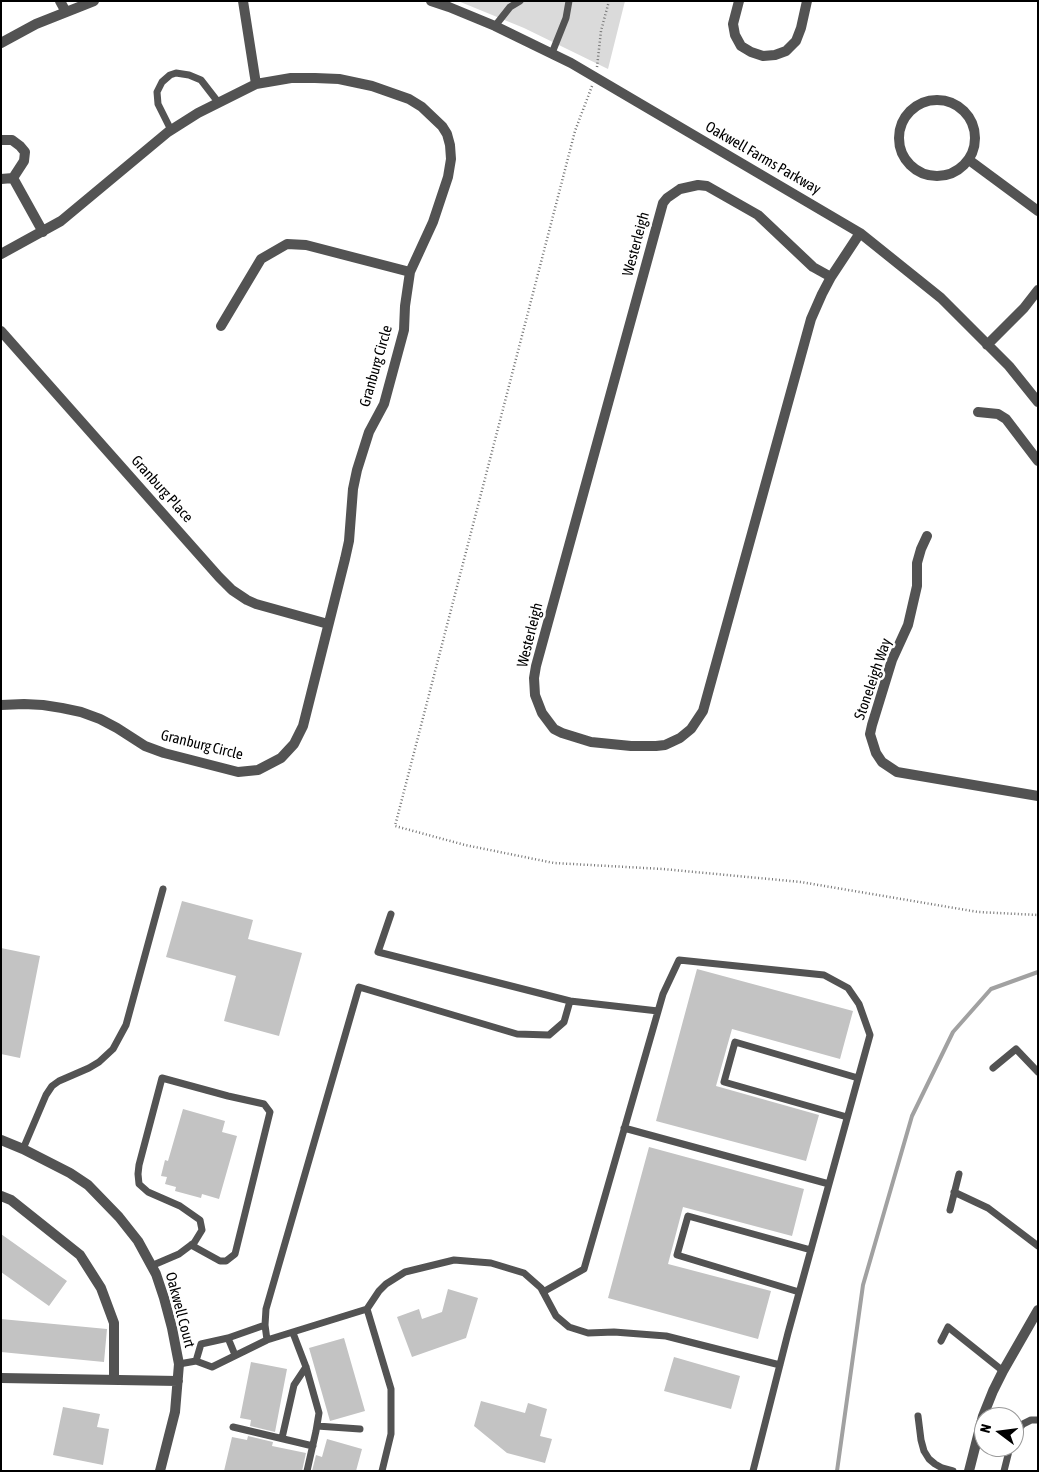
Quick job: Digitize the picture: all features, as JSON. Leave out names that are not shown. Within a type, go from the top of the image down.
[{"type":"street","points":[[60,1],[66,12]]},
{"type":"street","points":[[1,42],[36,24],[94,1]]},
{"type":"street","points":[[243,1],[256,84]]},
{"type":"street","name":"Oakwell Farms Parkway","points":[[431,1],[495,26],[552,53],[860,233],[941,298],[1008,366],[1038,402]]},
{"type":"street","points":[[739,1],[733,24],[735,35],[741,46],[763,56],[775,55],[786,50],[796,41],[807,1]]},
{"type":"street","name":"Granburg Circle","points":[[1,254],[61,221],[171,130],[218,102],[256,84],[291,78],[315,78],[372,86],[409,99],[422,107],[442,126],[447,134],[450,145],[451,159],[448,177],[434,222],[410,272],[404,330],[384,404],[369,432],[356,470],[349,540],[303,726],[294,744],[281,758],[258,770],[238,772],[164,753],[145,746],[100,719],[81,712],[24,704],[1,705]]},
{"type":"street","points":[[930,100],[945,101],[959,107],[969,118],[975,132],[974,147],[969,160],[958,171],[944,176],[929,176],[915,170],[904,159],[899,145],[899,130],[905,116],[916,106],[930,100]]},
{"type":"street","points":[[1,140],[12,140],[25,152],[24,162],[13,178]]},
{"type":"street","points":[[969,160],[1038,211]]},
{"type":"street","points":[[13,178],[42,232]]},
{"type":"street","points":[[1,179],[13,178]]},
{"type":"street","name":"Westerleigh","points":[[831,277],[813,267],[758,214],[707,186],[698,185],[680,189],[663,203],[536,666],[534,678],[535,695],[542,713],[554,729],[591,742],[632,746],[665,745],[680,738],[692,729],[703,712],[810,319],[831,277],[860,233]]},
{"type":"street","points":[[220,326],[261,259],[286,244],[306,244],[410,272]]},
{"type":"street","points":[[987,345],[1024,308],[1038,290]]},
{"type":"street","name":"Granburg Place","points":[[1,331],[232,590],[256,604],[328,624]]},
{"type":"street","points":[[978,412],[998,414],[1006,419],[1038,461]]},
{"type":"street","name":"Stoneleigh Way","points":[[927,536],[917,563],[917,586],[908,624],[892,660],[872,725],[870,734],[876,753],[882,762],[897,772],[1038,796]]},
{"type":"street","name":"Oakwell Court","points":[[1,1140],[70,1173],[88,1185],[138,1241],[156,1274],[172,1328],[179,1364],[175,1412],[160,1471]]},
{"type":"street","points":[[1,1196],[11,1200],[80,1255],[100,1288],[114,1323],[114,1379]]},
{"type":"street","points":[[987,1407],[1003,1371],[1038,1310]]},
{"type":"street","points":[[1,1378],[178,1381]]},
{"type":"street","points":[[969,1471],[974,1449]]},
{"type":"street","points":[[975,1457],[976,1471]]},
{"type":"lane","points":[[495,26],[510,7],[520,1]]},
{"type":"lane","points":[[552,53],[566,18],[569,1]]},
{"type":"lane","points":[[171,130],[158,104],[157,92],[162,82],[170,74],[189,75],[201,80],[218,102]]},
{"type":"lane","points":[[22,1149],[46,1095],[52,1086],[99,1062],[113,1049],[126,1025],[163,889]]},
{"type":"lane","points":[[391,914],[378,952],[570,1001],[658,1011]]},
{"type":"lane","points":[[543,1292],[584,1269],[663,994],[679,960],[824,975],[848,988],[859,1004],[870,1035],[799,1292],[753,1471]]},
{"type":"lane","points":[[267,1340],[265,1325],[266,1309],[359,987],[517,1034],[550,1035],[564,1022],[570,1001]]},
{"type":"lane","points":[[848,1117],[724,1082],[736,1042],[858,1078]]},
{"type":"lane","points":[[993,1068],[1016,1049],[1038,1072]]},
{"type":"lane","points":[[151,1266],[179,1254],[191,1245],[194,1243],[202,1230],[200,1220],[180,1206],[148,1192],[139,1184],[139,1165],[162,1078],[264,1104],[270,1112],[235,1254],[226,1261],[220,1262],[191,1245]]},
{"type":"lane","points":[[624,1128],[829,1184]]},
{"type":"lane","points":[[950,1210],[959,1174]]},
{"type":"lane","points":[[954,1192],[988,1208],[1038,1246]]},
{"type":"lane","points":[[799,1292],[677,1255],[688,1216],[811,1250]]},
{"type":"lane","points":[[179,1364],[196,1361],[212,1367],[267,1340],[367,1309],[379,1291],[401,1274],[454,1260],[491,1263],[524,1273],[541,1288],[556,1316],[569,1327],[588,1333],[614,1332],[666,1336],[780,1365]]},
{"type":"lane","points":[[367,1309],[391,1390],[391,1434],[382,1471]]},
{"type":"lane","points":[[196,1361],[201,1344],[228,1338],[265,1325]]},
{"type":"lane","points":[[941,1341],[948,1327],[1003,1371]]},
{"type":"lane","points":[[293,1333],[306,1367],[319,1413],[307,1471]]},
{"type":"lane","points":[[228,1338],[235,1355]]},
{"type":"lane","points":[[282,1438],[294,1385],[306,1367]]},
{"type":"lane","points":[[918,1416],[921,1440],[929,1459],[942,1468],[953,1471]]},
{"type":"lane","points":[[1024,1424],[1031,1420],[1038,1420]]},
{"type":"lane","points":[[317,1426],[360,1429]]},
{"type":"lane","points":[[233,1427],[313,1446]]},
{"type":"lane","points":[[1004,1471],[1008,1457]]},
{"type":"path","points":[[598,63],[601,31],[609,1]]},
{"type":"path","points":[[590,92],[575,131],[395,826],[466,846],[554,863],[663,869],[801,882],[978,912],[1038,915]]},
{"type":"shaded area","points":[[458,1],[625,1],[608,69],[524,28]]},
{"type":"building","points":[[182,901],[253,920],[248,939],[302,953],[279,1036],[224,1021],[236,976],[166,957]]},
{"type":"building","points":[[1,948],[40,956],[20,1058],[1,1054]]},
{"type":"building","points":[[697,969],[853,1011],[840,1059],[732,1029],[716,1086],[819,1115],[806,1161],[656,1121]]},
{"type":"building","points":[[183,1109],[225,1121],[222,1132],[237,1136],[219,1199],[202,1194],[201,1198],[175,1191],[176,1187],[165,1184],[167,1177],[161,1176],[165,1160],[168,1161]]},
{"type":"building","points":[[649,1147],[804,1189],[792,1236],[683,1207],[668,1264],[771,1291],[758,1339],[608,1298]]},
{"type":"building","points":[[1,1234],[67,1281],[49,1306],[1,1272]]},
{"type":"building","points":[[448,1289],[478,1298],[466,1338],[412,1357],[397,1317],[419,1309],[422,1319],[442,1312]]},
{"type":"building","points":[[1,1319],[107,1329],[104,1362],[1,1352]]},
{"type":"building","points":[[344,1338],[365,1411],[330,1421],[309,1348]]},
{"type":"building","points":[[674,1357],[740,1376],[731,1409],[664,1391]]},
{"type":"building","points":[[251,1362],[287,1369],[275,1432],[250,1426],[251,1420],[240,1418]]},
{"type":"building","points":[[481,1401],[525,1413],[528,1403],[547,1409],[540,1436],[552,1439],[545,1463],[507,1453],[474,1426]]},
{"type":"building","points":[[63,1407],[100,1414],[97,1427],[109,1429],[103,1465],[53,1455]]},
{"type":"building","points":[[248,1436],[273,1442],[272,1446],[306,1453],[302,1471],[224,1471],[232,1437],[247,1440]]},
{"type":"building","points":[[327,1439],[362,1449],[356,1471],[312,1471],[316,1455],[322,1457]]},
{"type":"waterway","points":[[837,1471],[863,1285],[912,1116],[953,1032],[991,989],[1038,972]]}]
